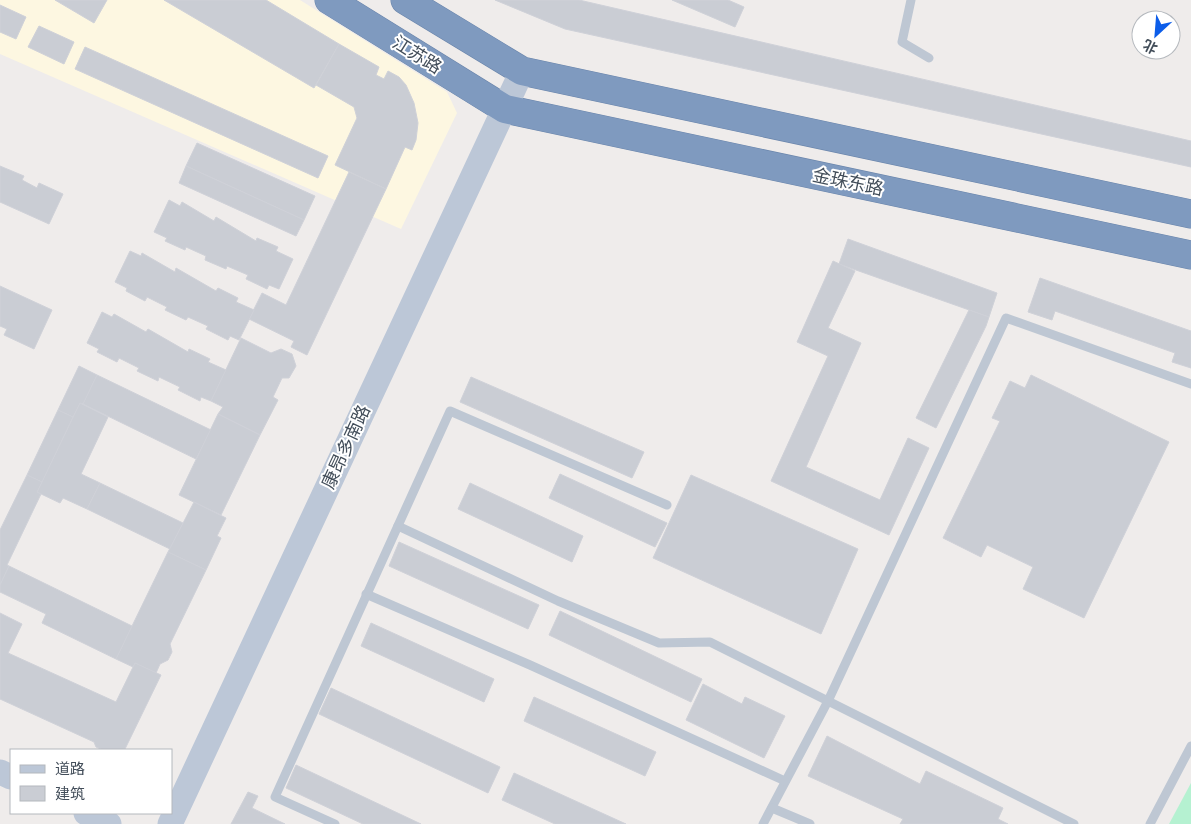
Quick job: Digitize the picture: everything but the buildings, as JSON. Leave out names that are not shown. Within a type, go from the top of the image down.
[{"type":"highway","name":"江苏路","points":[[329,0],[505,109]]},
{"type":"highway","points":[[406,0],[522,71],[1191,214]]},
{"type":"highway","name":"金珠东路","points":[[505,109],[1191,255]]},
{"type":"main road","name":"康昂多南路","points":[[170,824],[522,71]]},
{"type":"main road","points":[[88,814],[109,824]]},
{"type":"lane","points":[[911,0],[902,42],[929,58]]},
{"type":"lane","points":[[763,824],[828,702],[1006,318],[1191,384]]},
{"type":"lane","points":[[335,824],[275,797],[450,411],[667,506]]},
{"type":"lane","points":[[398,526],[558,601],[659,643],[710,642],[1074,824]]},
{"type":"lane","points":[[366,594],[530,665],[785,781]]},
{"type":"lane","points":[[1150,824],[1191,746]]},
{"type":"lane","points":[[772,808],[810,824]]},
{"type":"shaded area","points":[[0,0],[300,0],[447,92],[457,113],[401,229],[0,54]]},
{"type":"green space","points":[[1191,783],[1191,824],[1169,824]]}]
